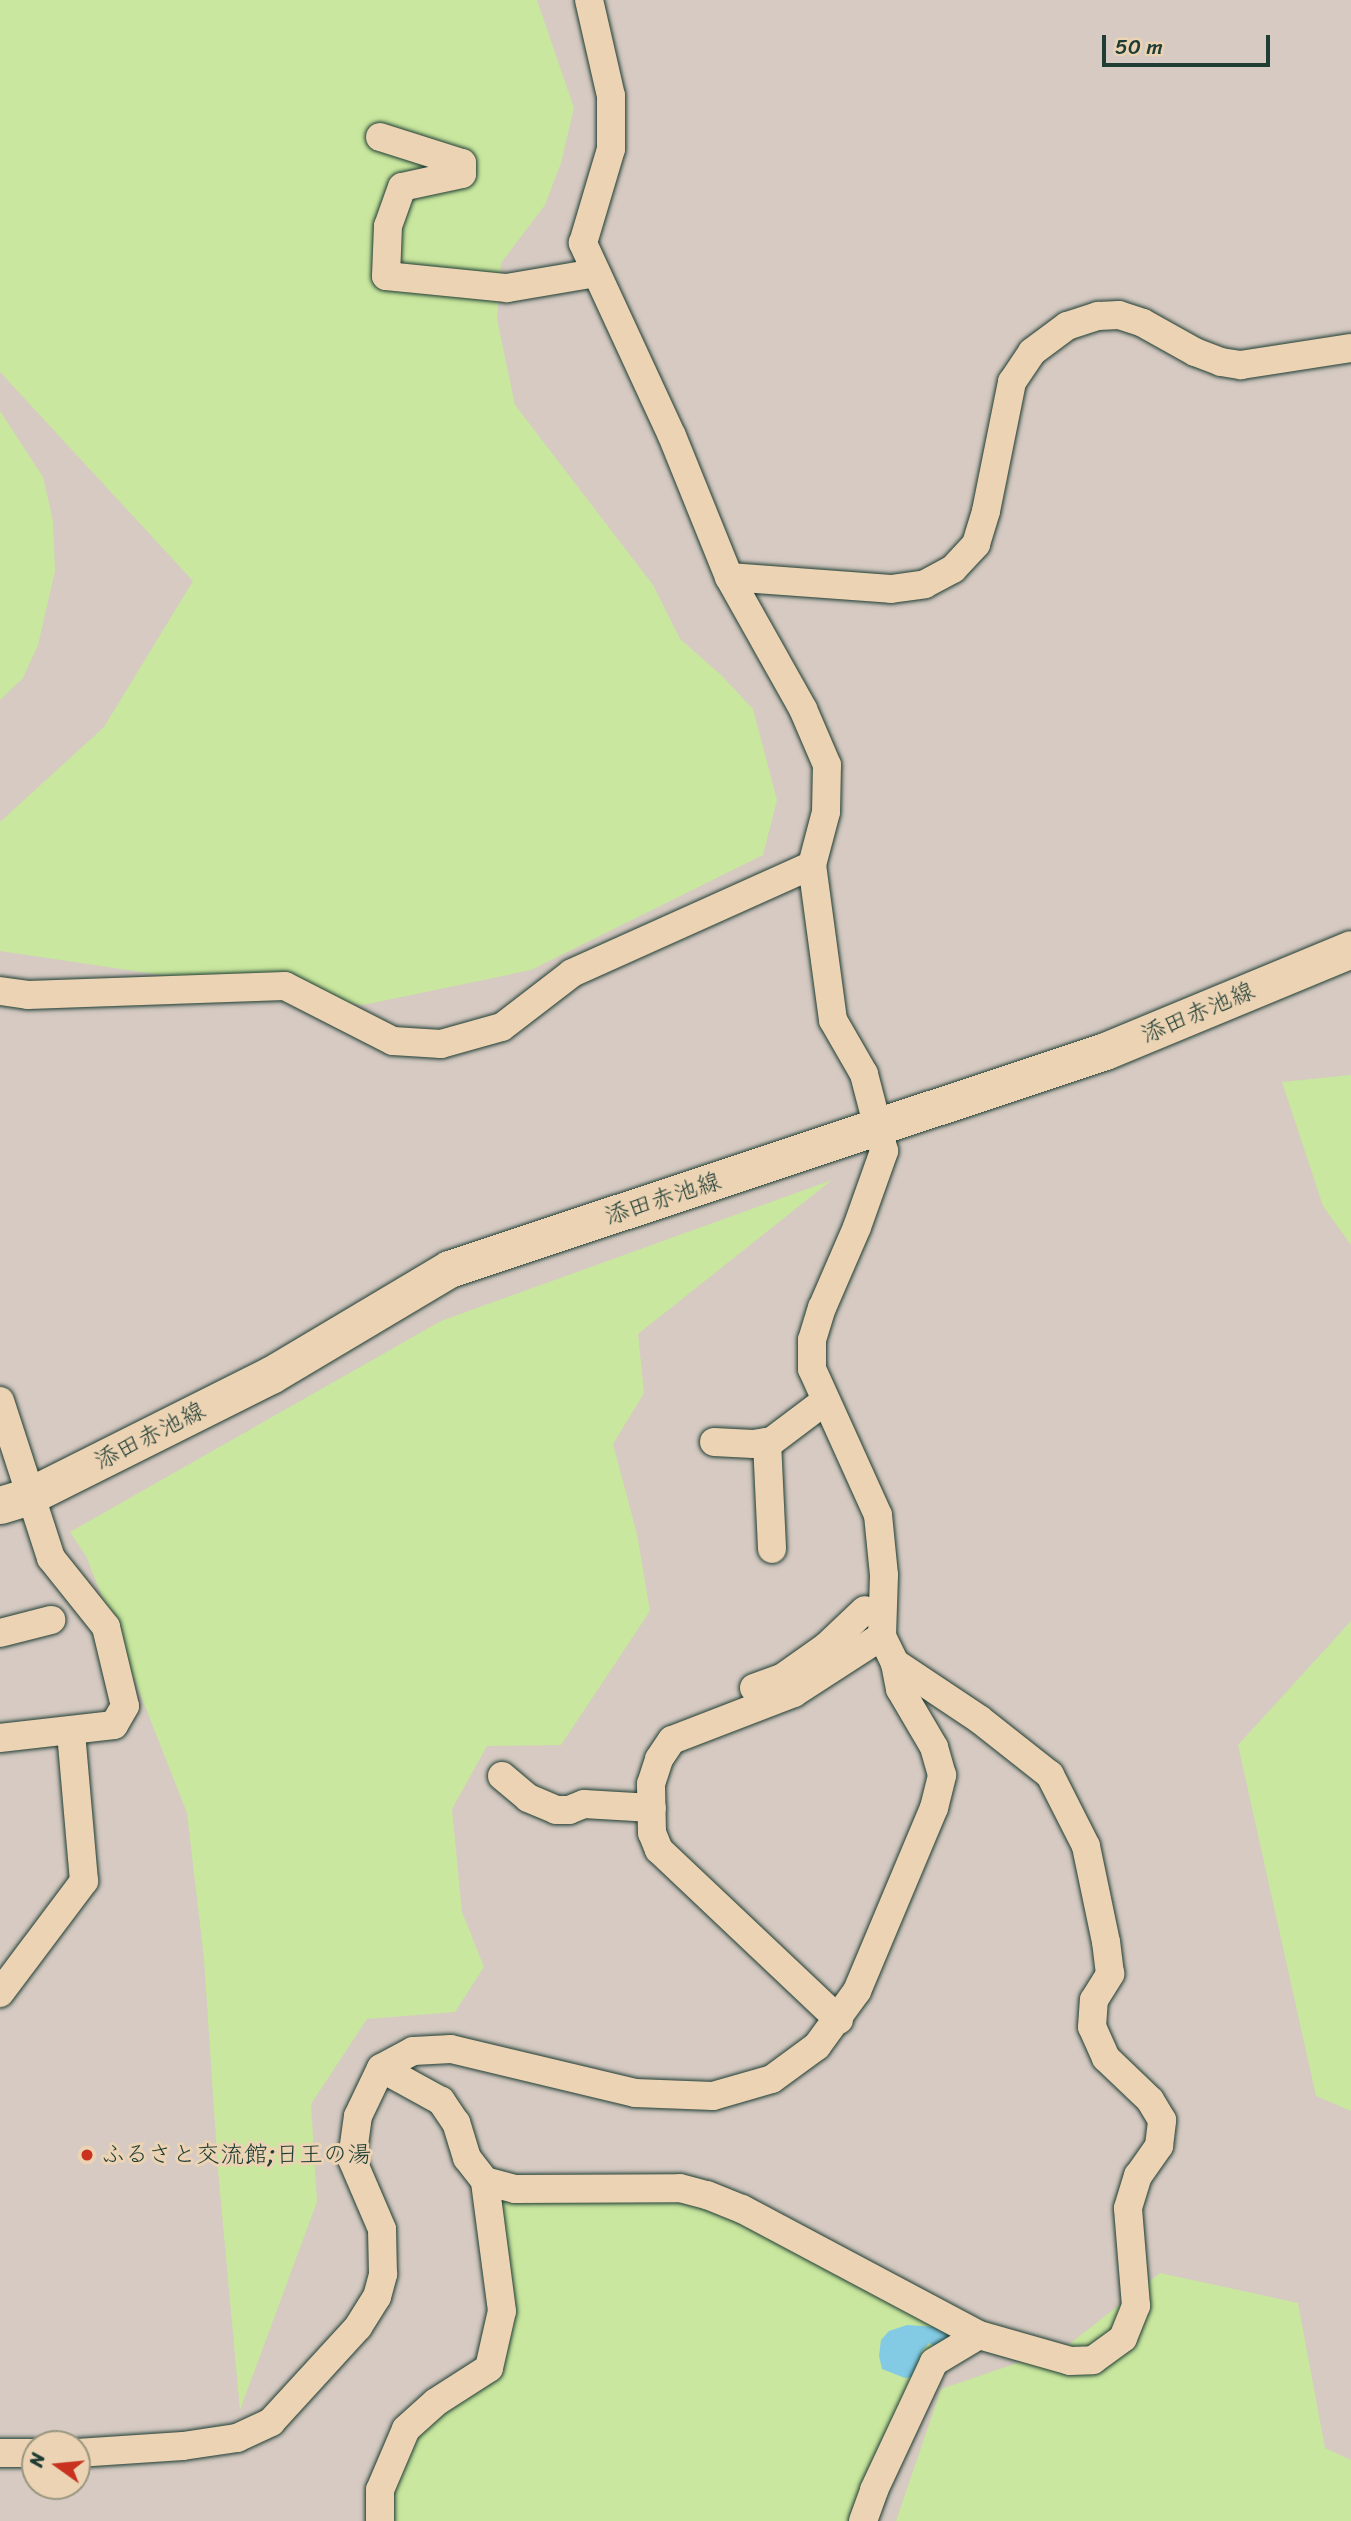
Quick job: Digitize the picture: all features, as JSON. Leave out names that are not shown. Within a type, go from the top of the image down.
[{"type":"main road","name":"添田赤池線","points":[[15,1501],[271,1375],[449,1269],[880,1128],[1105,1051],[1351,949]]},
{"type":"street","points":[[91,2452],[183,2446],[237,2438],[271,2422],[358,2327],[377,2297],[383,2274],[382,2229],[352,2159],[358,2116],[381,2068],[413,2051],[451,2049],[635,2093],[713,2096],[772,2079],[817,2046],[839,2020],[863,1978],[933,1808],[942,1775],[934,1747],[900,1689],[895,1663],[882,1636],[874,1603],[878,1515],[812,1369],[812,1340],[884,1151],[864,1074],[833,1020],[812,865],[826,812],[827,765],[803,709],[729,577],[672,436],[583,243],[611,149],[611,96],[589,0]]},
{"type":"street","points":[[380,137],[462,163],[462,174],[401,187],[388,226],[386,276],[507,288],[596,273]]},
{"type":"street","points":[[729,577],[891,589],[925,584],[953,569],[976,544],[986,512],[1012,382],[1032,352],[1067,326],[1098,316],[1119,315],[1143,323],[1195,352],[1221,362],[1241,365],[1351,348]]},
{"type":"street","points":[[0,991],[27,995],[285,986],[393,1041],[441,1044],[502,1027],[572,973],[812,865]]},
{"type":"street","points":[[0,1401],[15,1501],[51,1558],[106,1627],[124,1706],[114,1725],[0,1738]]},
{"type":"street","points":[[714,1442],[767,1442],[802,1420],[825,1401]]},
{"type":"street","points":[[767,1442],[772,1549]]},
{"type":"street","points":[[813,1642],[874,1603]]},
{"type":"street","points":[[754,1688],[782,1678],[827,1646],[874,1603]]},
{"type":"street","points":[[0,1633],[51,1620]]},
{"type":"street","points":[[839,2020],[659,1850],[652,1833],[651,1784],[659,1759],[672,1740],[794,1693],[882,1636]]},
{"type":"street","points":[[485,2181],[515,2189],[680,2188],[707,2194],[742,2208],[979,2335],[1070,2361],[1093,2360],[1123,2338],[1136,2306],[1128,2208],[1138,2176],[1159,2146],[1156,2110],[1106,2058],[1092,2027],[1094,2000],[1110,1974],[1086,1846],[1050,1775],[979,1719],[895,1663]]},
{"type":"street","points":[[0,1993],[84,1881],[71,1731]]},
{"type":"street","points":[[502,1776],[528,1798],[556,1810],[569,1810],[584,1804],[652,1808]]},
{"type":"street","points":[[380,2521],[380,2490],[406,2430],[436,2402],[489,2368],[502,2311],[485,2181],[467,2158],[456,2123],[441,2101],[381,2068]]},
{"type":"street","points":[[863,2521],[874,2490],[934,2362],[979,2335]]},
{"type":"street","points":[[0,2453],[21,2453]]},
{"type":"green space","points":[[0,0],[537,0],[574,108],[561,163],[545,205],[501,263],[497,319],[515,405],[653,585],[680,639],[721,675],[753,709],[777,800],[763,855],[531,970],[363,1005],[0,951],[0,822],[104,727],[193,581],[0,372]]},
{"type":"green space","points":[[0,411],[43,477],[53,521],[55,571],[38,645],[23,678],[0,700]]},
{"type":"green space","points":[[1351,1075],[1351,1245],[1323,1206],[1282,1082]]},
{"type":"green space","points":[[832,1180],[638,1334],[644,1393],[613,1444],[637,1534],[650,1611],[561,1745],[487,1746],[452,1809],[462,1912],[484,1967],[455,2012],[367,2019],[311,2104],[317,2202],[240,2410],[218,2170],[204,1959],[187,1813],[86,1556],[70,1532],[441,1321]]},
{"type":"green space","points":[[1351,1621],[1351,2111],[1316,2096],[1238,1745]]},
{"type":"green space","points":[[643,2197],[732,2213],[961,2329],[863,2521],[380,2521],[406,2429],[489,2368],[498,2199]]},
{"type":"green space","points":[[1160,2273],[1298,2303],[1325,2448],[1351,2460],[1351,2521],[896,2521],[941,2389],[1067,2346]]},
{"type":"water","points":[[907,2325],[949,2328],[956,2332],[939,2348],[929,2343],[922,2351],[912,2377],[905,2378],[882,2369],[879,2356],[881,2340],[889,2331]]},
{"type":"place","name":"ふるさと交流館;日王の湯","points":[[87,2155]]}]
